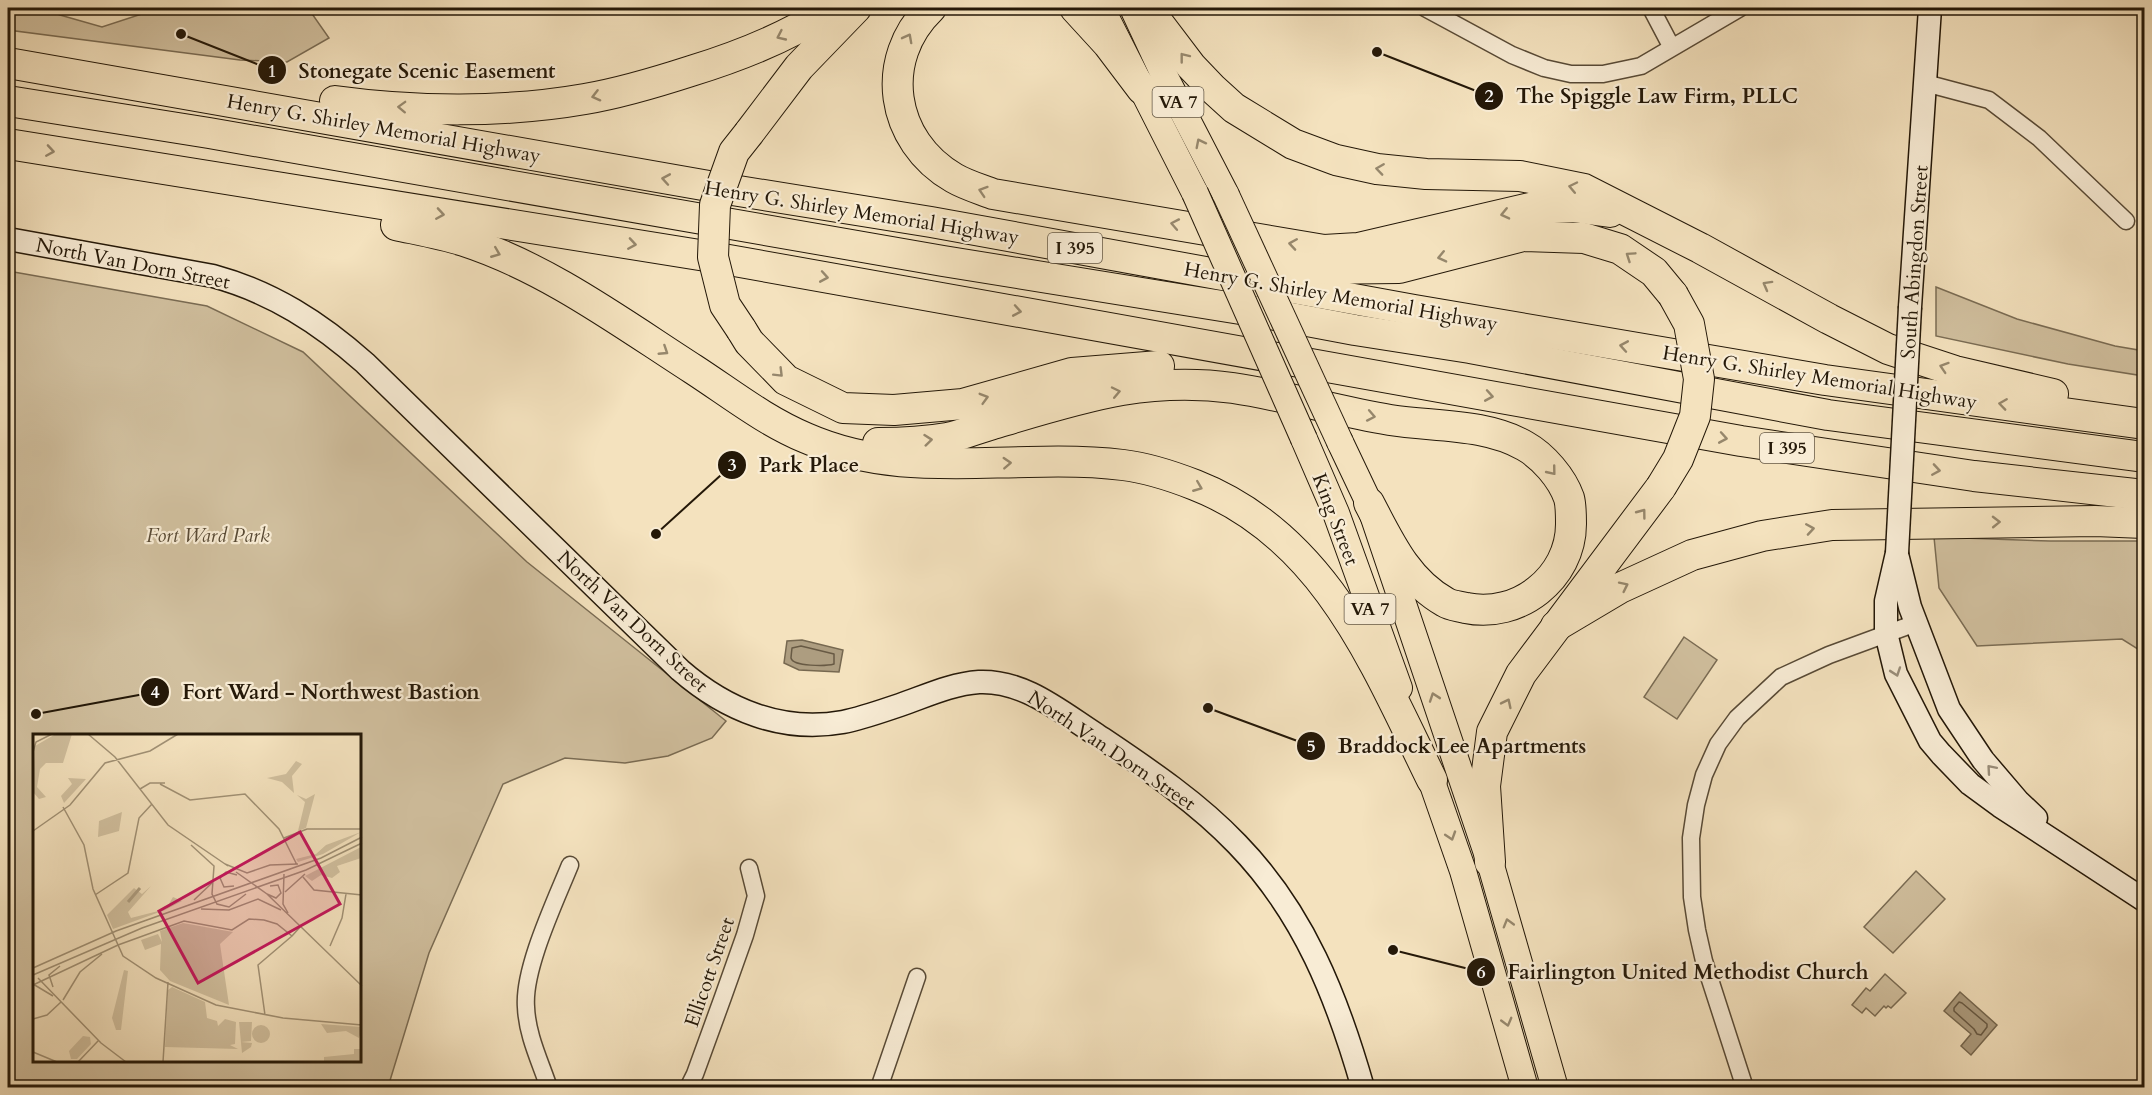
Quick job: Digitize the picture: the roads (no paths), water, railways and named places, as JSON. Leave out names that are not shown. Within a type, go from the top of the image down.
[{"type":"highway","points":[[8,61],[90,67],[368,105],[448,108],[519,106],[586,99],[727,60],[816,19],[832,8]]},
{"type":"highway","points":[[856,8],[799,67],[734,152],[715,205],[713,257],[725,305],[749,342],[786,380],[843,408],[894,410],[963,404],[1072,373],[1183,365],[1432,386]]},
{"type":"highway","points":[[932,8],[911,31],[900,58],[897,80],[900,106],[905,123],[917,144],[935,164],[954,178],[993,194],[1324,250],[1358,248],[1534,207],[1572,207],[1616,213],[1645,220]]},
{"type":"highway","points":[[1075,8],[1108,44],[1142,89]]},
{"type":"highway","points":[[1147,8],[1191,66],[1234,108],[1253,121],[1304,148],[1336,160],[1377,169],[1426,174],[1520,176],[1584,189],[1700,248],[1828,319],[1888,349],[1955,371],[2078,400],[2145,409]]},
{"type":"highway","name":"Henry G. Shirley Memorial Highway","points":[[8,61],[720,188],[932,222],[1426,312],[1825,380],[2145,424]]},
{"type":"highway","points":[[8,101],[943,261],[1481,350],[1828,415],[2145,457]]},
{"type":"highway","name":"I 395","points":[[8,144],[712,257],[1752,443],[1974,476],[2145,495]]},
{"type":"highway","points":[[92,157],[362,217],[474,245],[515,261],[568,290],[768,418],[826,447],[874,459],[962,465],[1050,462],[1122,465],[1175,477],[1230,501],[1274,530],[1312,568],[1336,598],[1387,688],[1432,780]]},
{"type":"highway","points":[[932,222],[1184,248],[1309,269],[1400,267],[1523,236],[1584,238],[1620,249],[1653,272],[1673,295],[1689,324],[1700,379],[1695,416],[1678,459],[1661,487],[1521,674],[1492,732],[1485,786],[1490,862]]},
{"type":"highway","points":[[768,418],[821,435],[862,442],[902,443],[949,438],[994,423],[1121,390],[1174,385],[1232,388],[1390,420],[1480,431],[1524,445],[1554,473],[1569,499],[1571,526],[1568,548],[1558,571],[1552,578],[1516,605],[1474,610],[1448,604],[1421,585],[1400,561],[1369,503]]},
{"type":"highway","points":[[1556,626],[1620,588],[1692,555],[1762,536],[1832,525],[2095,521],[2145,523]]},
{"type":"main road","name":"King Street","points":[[1101,8],[1195,193],[1336,513],[1432,780],[1482,934],[1526,1088]]},
{"type":"main road","name":"King Street","points":[[1133,8],[1167,81],[1226,195],[1369,503],[1490,862],[1555,1088]]},
{"type":"main road","name":"South Abingdon Street","points":[[1897,553],[1910,307],[1930,8]]},
{"type":"main road","name":"North Van Dorn Street","points":[[8,239],[206,274],[245,286],[303,314],[365,363],[680,670],[713,696],[738,710],[778,722],[812,724],[844,722],[942,690],[979,682],[1020,688],[1056,709],[1143,766],[1195,805],[1237,844],[1269,882],[1296,921],[1331,989],[1363,1088]]},
{"type":"main road","points":[[1897,553],[1916,623],[1949,709],[2015,808],[2031,828],[2145,900]]},
{"type":"main road","points":[[1897,553],[1886,601],[1886,633],[1896,674],[1930,741],[1941,754],[1970,784],[2015,808]]},
{"type":"main road","points":[[1930,741],[1930,729],[1934,720],[1949,709]]},
{"type":"street","points":[[1425,8],[1512,55],[1544,68],[1571,74],[1603,74],[1641,66],[1671,46],[1740,8]]},
{"type":"street","points":[[1651,8],[1671,46]]},
{"type":"street","points":[[1925,83],[1989,100],[2039,138],[2126,221]]},
{"type":"street","points":[[1745,1088],[1704,961],[1692,897],[1691,838],[1704,775],[1718,744],[1737,718],[1781,677],[1829,655],[1916,623]]},
{"type":"street","points":[[549,1088],[528,1029],[525,1005],[540,940],[570,866]]},
{"type":"street","name":"Ellicott Street","points":[[688,1088],[727,987],[756,896],[749,868]]},
{"type":"street","points":[[879,1088],[917,977]]},
{"type":"water","points":[[802,640],[843,650],[839,672],[799,670],[784,663],[787,641]]},
{"type":"water","points":[[1960,992],[1997,1025],[1971,1055],[1961,1046],[1971,1034],[1944,1011]]},
{"type":"place","name":"Stonegate Scenic Easement","points":[[181,34]]},
{"type":"place","name":"The Spiggle Law Firm, PLLC","points":[[1377,52]]},
{"type":"place","name":"Park Place","points":[[656,534]]},
{"type":"place","name":"Braddock Lee Apartments","points":[[1208,708]]},
{"type":"place","name":"Fort Ward - Northwest Bastion","points":[[36,714]]},
{"type":"place","name":"Fairlington United Methodist Church","points":[[1393,950]]},
{"type":"park label","name":"Fort Ward Park","points":[[208,535]]}]
